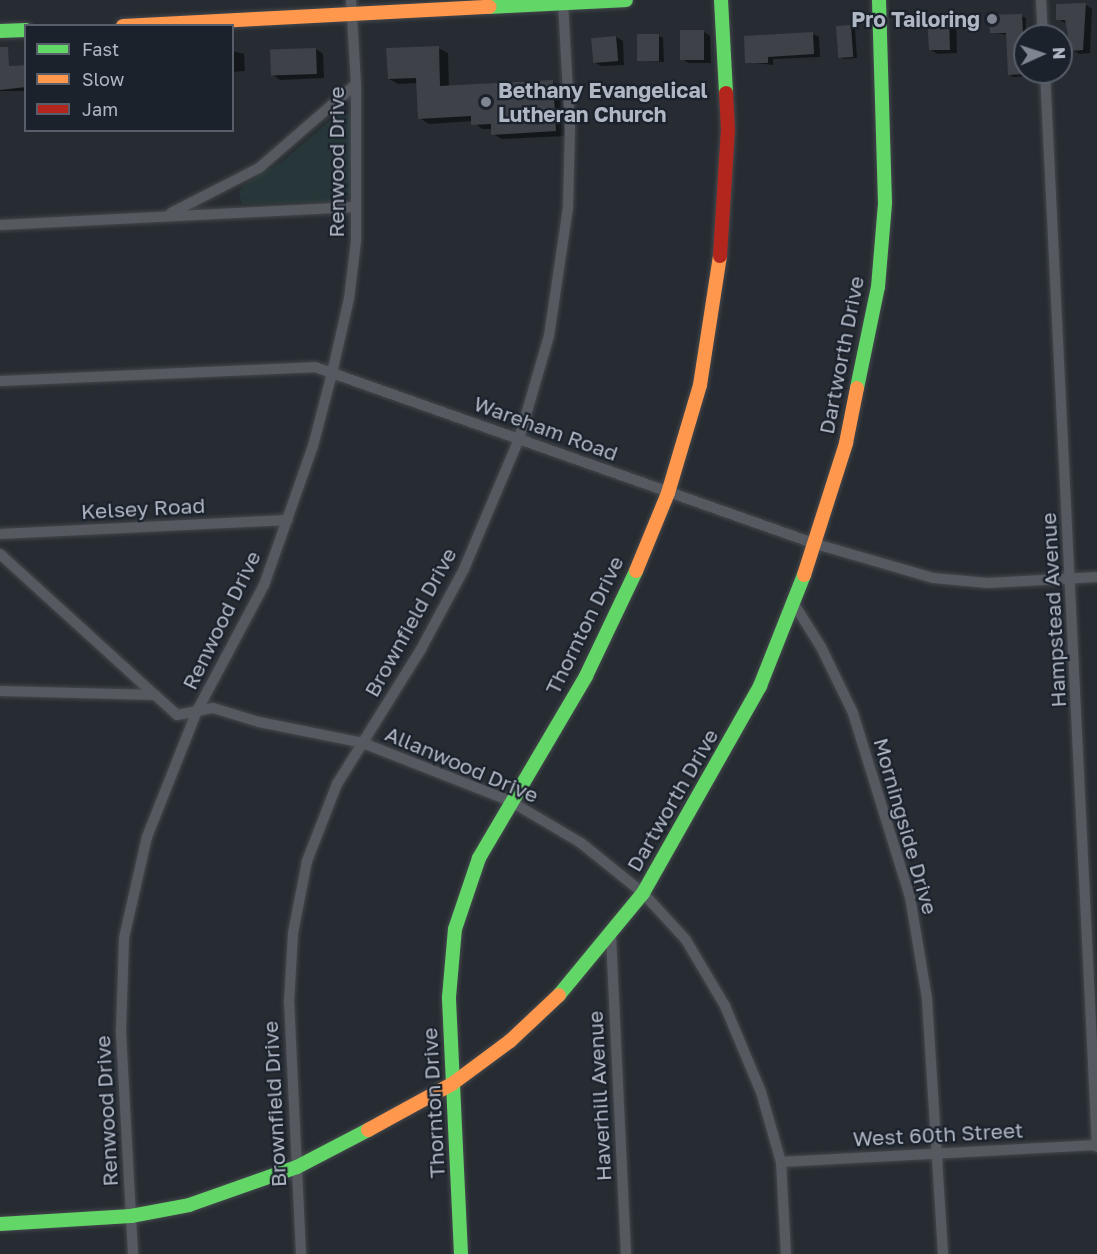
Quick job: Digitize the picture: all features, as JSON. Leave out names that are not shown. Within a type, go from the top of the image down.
[{"type":"street","name":"Renwood Drive","points":[[133,1254],[121,1030],[124,938],[147,837],[197,711],[264,585],[288,520],[332,373],[349,299],[356,207],[356,84],[351,0]]},
{"type":"street","points":[[161,24],[512,3],[627,0]]},
{"type":"street","name":"Thornton Drive","points":[[461,1254],[449,997],[455,929],[479,858],[510,801],[586,675],[668,493],[700,386],[724,231],[728,130],[721,0]]},
{"type":"street","name":"Dartworth Drive","points":[[0,1224],[131,1216],[189,1205],[297,1167],[452,1084],[510,1041],[559,995],[611,936],[644,893],[760,686],[816,544],[855,409],[878,287],[886,143],[879,0]]},
{"type":"street","points":[[1041,0],[1042,24]]},
{"type":"street","name":"Brownfield Drive","points":[[301,1254],[289,1003],[293,933],[307,861],[337,784],[464,569],[519,439],[549,336],[568,208],[570,128],[563,3]]},
{"type":"street","points":[[0,31],[24,30]]},
{"type":"street","points":[[168,215],[259,168],[356,84]]},
{"type":"street","name":"Hampstead Avenue","points":[[1045,84],[1071,579],[1097,1146]]},
{"type":"street","points":[[0,225],[356,207]]},
{"type":"street","name":"Wareham Road","points":[[0,381],[315,368],[816,544],[933,578],[988,583],[1097,577]]},
{"type":"street","name":"Kelsey Road","points":[[0,534],[288,520]]},
{"type":"street","points":[[0,554],[155,695]]},
{"type":"street","name":"Morningside Drive","points":[[794,604],[821,647],[853,713],[910,897],[927,999],[944,1254]]},
{"type":"street","points":[[0,691],[155,695]]},
{"type":"street","name":"Allanwood Drive","points":[[155,695],[177,715],[213,708],[363,743],[510,801],[580,843],[644,893],[686,940],[725,1006],[762,1092],[781,1162],[786,1254]]},
{"type":"street","name":"Haverhill Avenue","points":[[611,936],[626,1254]]},
{"type":"street","name":"West 60th Street","points":[[781,1162],[1097,1146]]},
{"type":"shaded area","points":[[342,110],[349,114],[352,122],[350,196],[341,201],[242,204],[239,192],[244,185],[283,161]]},
{"type":"building","points":[[1086,3],[1083,50],[1073,51],[1073,24],[1066,24],[1065,20],[1056,20],[1056,4]]},
{"type":"building","points":[[1022,14],[1022,24],[1013,24],[1013,75],[1008,75],[1006,33],[990,33],[989,15]]},
{"type":"building","points":[[933,15],[949,17],[950,50],[929,50],[927,18]]},
{"type":"building","points":[[851,25],[853,57],[838,58],[836,26]]},
{"type":"building","points":[[680,30],[704,30],[704,60],[680,60]]},
{"type":"building","points":[[813,32],[814,54],[768,57],[768,63],[745,63],[744,36]]},
{"type":"building","points":[[637,34],[659,34],[659,61],[637,61]]},
{"type":"building","points":[[616,36],[618,61],[593,63],[591,38]]},
{"type":"building","name":"Bethany Evangelical Lutheran Church","points":[[439,46],[440,86],[553,80],[556,131],[491,135],[491,124],[471,125],[471,116],[418,119],[416,78],[388,79],[386,48]]},
{"type":"building","points":[[0,47],[8,47],[9,66],[24,65],[24,87],[0,90]]},
{"type":"building","points":[[316,48],[317,74],[271,76],[270,50]]},
{"type":"traffic: fast","points":[[490,7],[626,0]]},
{"type":"traffic: fast","points":[[721,0],[726,93]]},
{"type":"traffic: fast","points":[[857,388],[878,287],[885,203],[879,0]]},
{"type":"traffic: fast","points":[[0,31],[24,30]]},
{"type":"traffic: fast","points":[[461,1254],[449,997],[455,929],[479,858],[586,676],[636,571]]},
{"type":"traffic: fast","points":[[559,995],[643,893],[760,686],[804,575]]},
{"type":"traffic: fast","points":[[0,1224],[131,1216],[189,1205],[297,1167],[368,1130]]},
{"type":"traffic: slow","points":[[162,24],[490,7]]},
{"type":"traffic: slow","points":[[636,571],[668,493],[700,385],[720,256]]},
{"type":"traffic: slow","points":[[804,575],[846,443],[857,388]]},
{"type":"traffic: slow","points":[[368,1130],[452,1084],[510,1041],[559,995]]},
{"type":"traffic: jam","points":[[720,256],[728,130],[726,93]]},
{"type":"place","name":"Pro Tailoring","points":[[992,19]]},
{"type":"place","name":"Bethany Evangelical Lutheran Church","points":[[486,102]]}]
